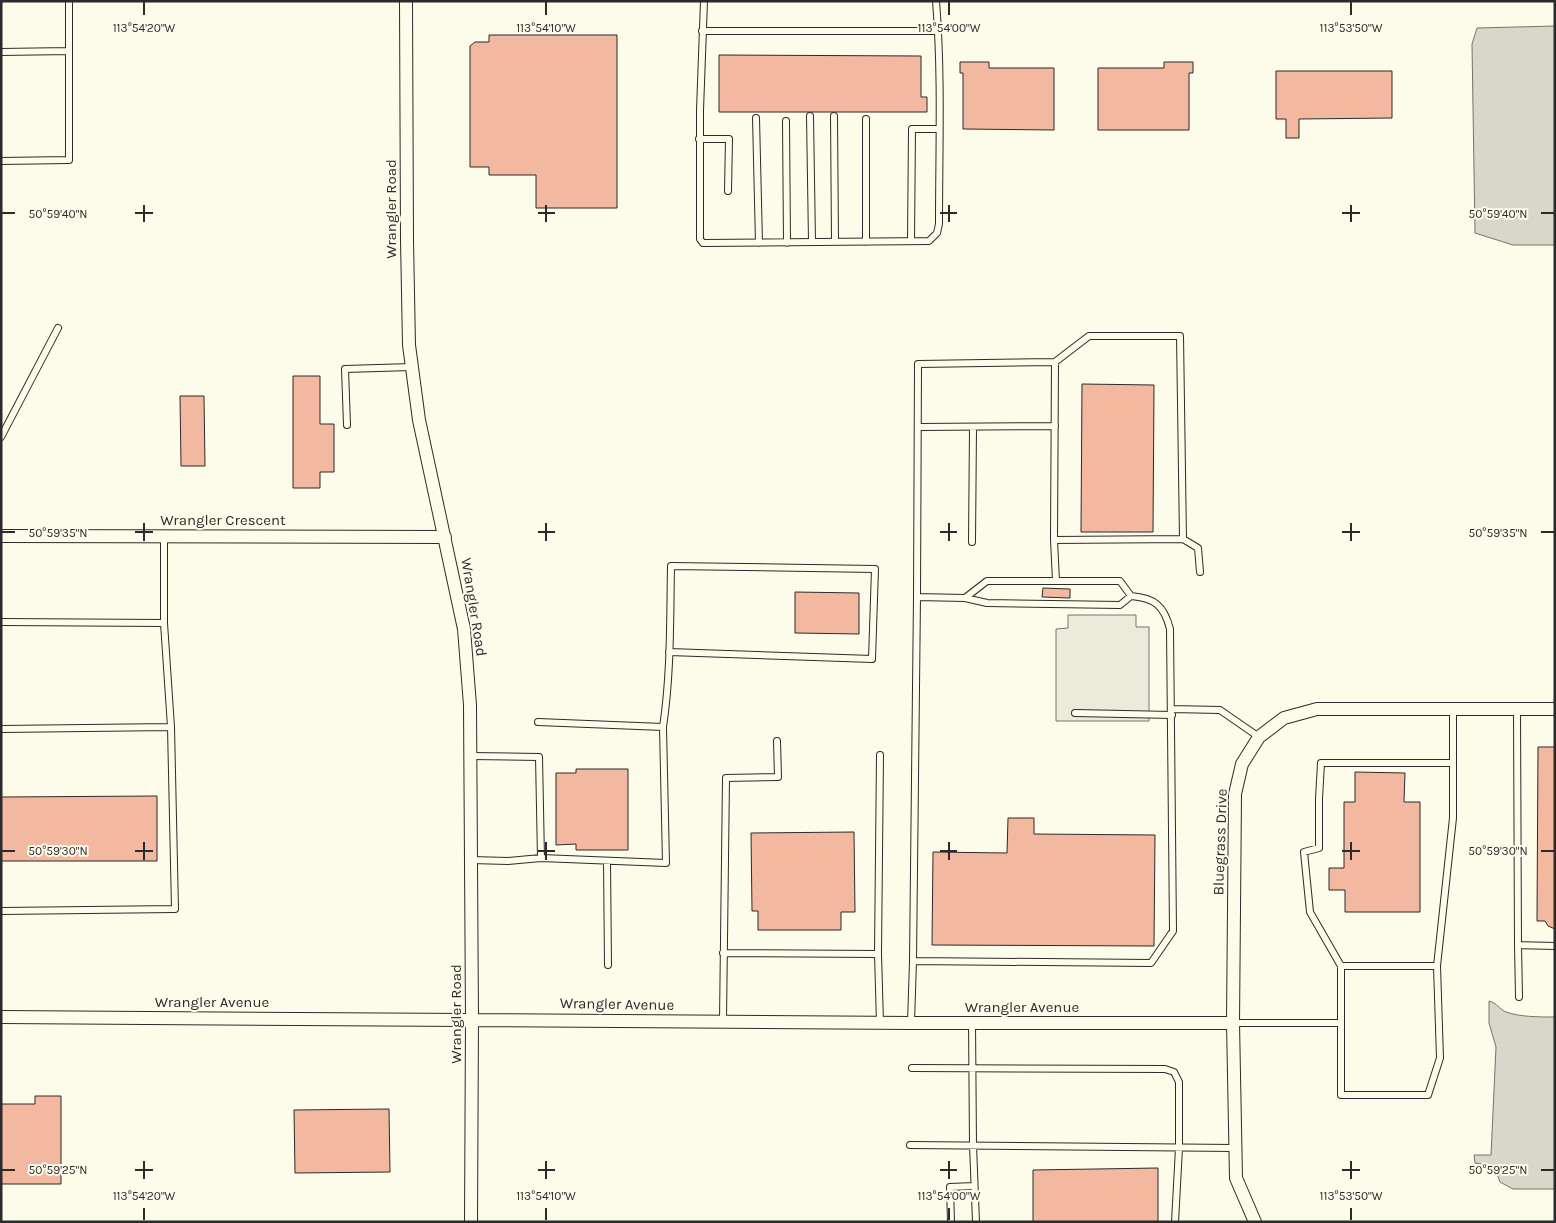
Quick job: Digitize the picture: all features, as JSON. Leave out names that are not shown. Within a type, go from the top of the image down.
[{"type":"street","name":"Wrangler Road","points":[[406,1],[409,344],[419,420],[464,628],[470,705],[471,1222]]},
{"type":"street","name":"Wrangler Crescent","points":[[1,536],[445,537]]},
{"type":"street","name":"Bluegrass Drive","points":[[1254,1222],[1236,1178],[1235,1148],[1233,1023],[1235,794],[1242,764],[1260,737],[1284,718],[1317,709],[1555,709]]},
{"type":"street","name":"Wrangler Avenue","points":[[1,1017],[880,1023],[1233,1023]]},
{"type":"lane","points":[[1,161],[69,160],[69,1]]},
{"type":"lane","points":[[704,1],[699,139],[700,239],[703,243],[911,242],[929,241],[937,234],[939,224],[939,128],[936,1]]},
{"type":"lane","points":[[702,31],[938,32]]},
{"type":"lane","points":[[1,52],[69,51]]},
{"type":"lane","points":[[810,116],[812,242]]},
{"type":"lane","points":[[834,116],[835,242]]},
{"type":"lane","points":[[756,118],[759,243]]},
{"type":"lane","points":[[866,119],[866,242]]},
{"type":"lane","points":[[786,121],[787,243]]},
{"type":"lane","points":[[911,242],[912,129],[939,128]]},
{"type":"lane","points":[[699,139],[729,139],[728,191]]},
{"type":"lane","points":[[1,437],[58,328]]},
{"type":"lane","points":[[911,1023],[918,364],[1055,362],[1089,336],[1180,336],[1183,540]]},
{"type":"lane","points":[[1055,362],[1054,540],[1056,582]]},
{"type":"lane","points":[[347,425],[345,369],[412,367]]},
{"type":"lane","points":[[918,427],[1055,426]]},
{"type":"lane","points":[[972,542],[973,428]]},
{"type":"lane","points":[[1,911],[175,910],[171,727],[164,623],[164,536]]},
{"type":"lane","points":[[1054,540],[1183,540],[1198,548],[1200,572]]},
{"type":"lane","points":[[471,860],[508,861],[541,858],[666,863],[663,727],[668,691],[671,566],[875,569],[872,659],[669,652]]},
{"type":"lane","points":[[964,598],[987,581],[1120,581],[1131,596]]},
{"type":"lane","points":[[913,961],[1151,963],[1173,931],[1170,628],[1163,610],[1152,600],[1131,596],[1120,605],[987,604],[964,598],[917,597]]},
{"type":"lane","points":[[1,622],[164,623]]},
{"type":"lane","points":[[1453,764],[1322,764],[1319,799],[1319,848],[1304,852],[1310,912],[1341,966],[1341,1095],[1428,1094],[1440,1058],[1437,966],[1453,818],[1454,709]]},
{"type":"lane","points":[[1517,709],[1519,997]]},
{"type":"lane","points":[[1075,714],[1220,710],[1260,737]]},
{"type":"lane","points":[[538,722],[663,727]]},
{"type":"lane","points":[[1,729],[171,727]]},
{"type":"lane","points":[[723,1021],[726,778],[778,777],[777,740]]},
{"type":"lane","points":[[880,755],[878,954],[880,1023]]},
{"type":"lane","points":[[470,756],[539,757],[541,858]]},
{"type":"lane","points":[[607,861],[608,965]]},
{"type":"lane","points":[[1518,945],[1555,946]]},
{"type":"lane","points":[[723,953],[878,954]]},
{"type":"lane","points":[[1341,966],[1437,966]]},
{"type":"lane","points":[[972,1023],[976,1222]]},
{"type":"lane","points":[[1233,1023],[1341,1023]]},
{"type":"lane","points":[[912,1068],[1165,1069],[1174,1072],[1179,1082],[1179,1148],[1175,1222]]},
{"type":"lane","points":[[910,1144],[1235,1148]]},
{"type":"lane","points":[[951,1222],[950,1187],[974,1186]]},
{"type":"shaded area","points":[[1555,26],[1555,245],[1513,245],[1475,233],[1472,44],[1477,28]]},
{"type":"shaded area","points":[[1068,615],[1136,615],[1136,627],[1149,627],[1149,721],[1056,721],[1056,629],[1068,628]]},
{"type":"shaded area","points":[[1489,1001],[1511,1014],[1555,1017],[1555,1189],[1513,1189],[1500,1182],[1494,1166],[1475,1163],[1474,1155],[1491,1155],[1496,1047],[1489,1023]]},
{"type":"building","points":[[489,35],[617,35],[617,208],[536,208],[536,175],[489,175],[489,167],[470,167],[470,46],[475,42],[489,42]]},
{"type":"building","points":[[719,55],[921,56],[921,97],[927,97],[927,112],[719,112]]},
{"type":"building","points":[[960,62],[989,62],[989,68],[1054,68],[1054,130],[963,129],[963,73],[960,73]]},
{"type":"building","points":[[1164,62],[1193,62],[1193,73],[1189,73],[1189,130],[1098,130],[1098,68],[1164,68]]},
{"type":"building","points":[[1276,71],[1392,71],[1392,118],[1299,119],[1299,138],[1286,138],[1286,119],[1276,119]]},
{"type":"building","points":[[293,376],[320,376],[320,424],[334,424],[334,472],[320,472],[320,488],[293,488]]},
{"type":"building","points":[[1082,384],[1154,385],[1153,532],[1081,532]]},
{"type":"building","points":[[180,396],[204,396],[205,466],[181,466]]},
{"type":"building","points":[[1043,588],[1070,589],[1070,598],[1042,597]]},
{"type":"building","points":[[795,592],[859,593],[859,634],[795,633]]},
{"type":"building","points":[[1538,747],[1555,747],[1555,929],[1548,926],[1545,921],[1537,921]]},
{"type":"building","points":[[576,769],[628,769],[628,850],[576,850],[576,844],[556,845],[556,773],[576,773]]},
{"type":"building","points":[[1355,772],[1405,773],[1404,802],[1420,802],[1420,912],[1345,912],[1345,890],[1329,890],[1329,868],[1344,868],[1344,802],[1355,802]]},
{"type":"building","points":[[157,796],[157,861],[1,861],[1,797]]},
{"type":"building","points":[[1008,818],[1034,818],[1034,834],[1155,835],[1154,946],[932,945],[933,852],[1007,853]]},
{"type":"building","points":[[854,832],[855,912],[841,912],[841,930],[758,930],[758,911],[752,911],[751,833]]},
{"type":"building","points":[[35,1096],[61,1096],[61,1184],[1,1184],[1,1104],[35,1104]]},
{"type":"building","points":[[389,1109],[390,1172],[295,1173],[294,1110]]},
{"type":"building","points":[[1158,1168],[1158,1222],[1033,1222],[1033,1170]]}]
